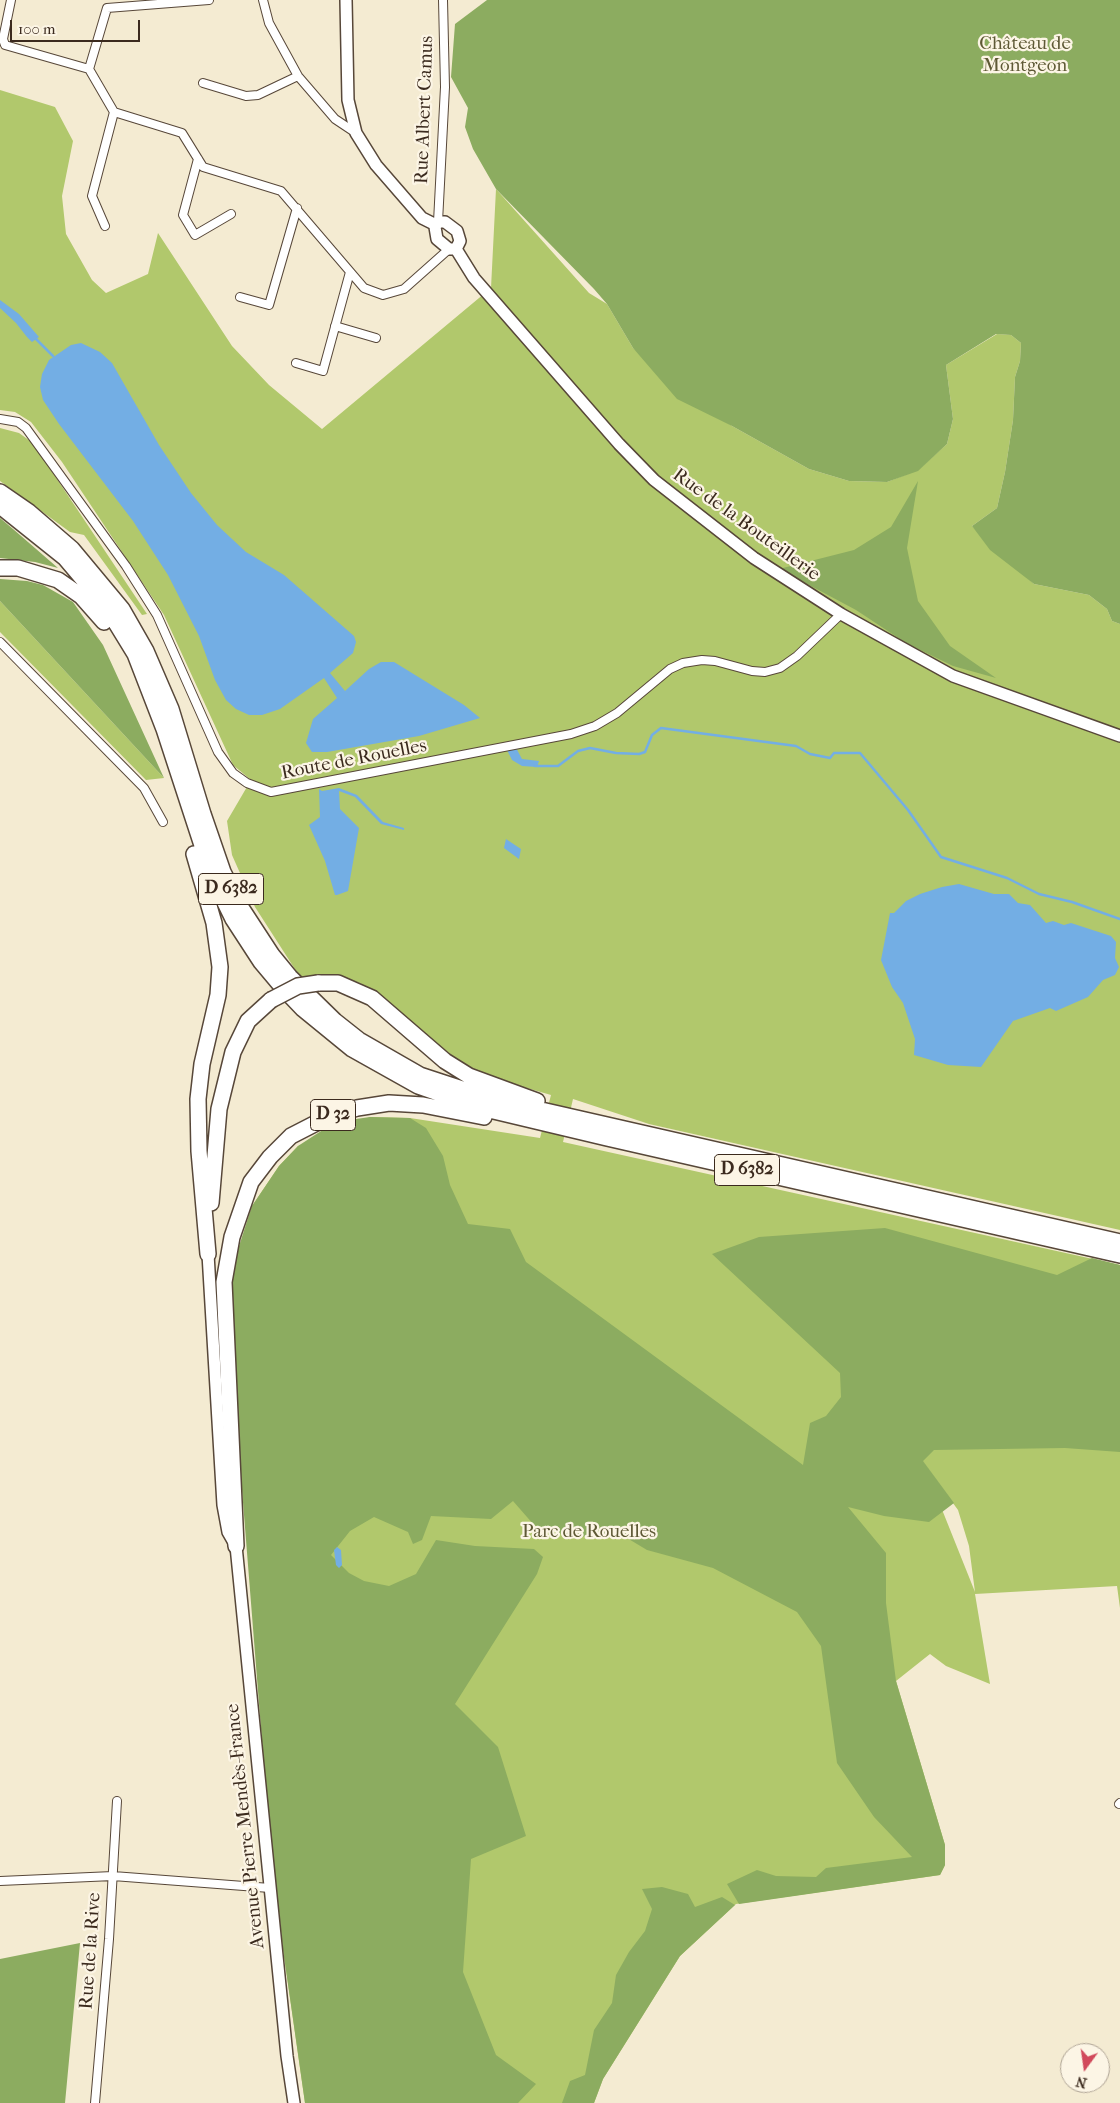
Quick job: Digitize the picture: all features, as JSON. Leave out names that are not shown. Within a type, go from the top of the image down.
[{"type":"highway","name":"D 6382","points":[[0,492],[29,512],[72,549],[122,609],[146,651],[171,709],[223,872],[242,910],[272,955],[310,997],[359,1040],[420,1075],[493,1099],[611,1133],[1120,1255]]},
{"type":"highway","name":"D 6382","points":[[0,506],[65,558],[98,597],[135,654],[162,724],[212,876],[229,910],[261,962],[303,1009],[352,1049],[418,1086],[481,1108],[611,1133],[1120,1242]]},
{"type":"highway","points":[[0,568],[18,568],[36,572],[58,580],[81,596],[101,617],[162,724],[180,804],[214,923],[219,951],[218,995],[202,1064],[198,1099],[199,1151],[208,1254]]},
{"type":"highway","name":"D 32","points":[[208,1254],[215,1142],[220,1110],[233,1054],[248,1021],[271,1000],[298,986],[338,983],[372,998],[445,1061],[470,1076],[611,1133]]},
{"type":"highway","name":"D 32","points":[[236,1546],[224,1282],[232,1237],[242,1205],[251,1182],[270,1158],[291,1136],[326,1118],[357,1108],[389,1103],[423,1105],[611,1133]]},
{"type":"street","points":[[11,0],[3,39],[5,45],[90,69]]},
{"type":"street","points":[[209,0],[107,8],[90,69],[114,112],[182,133],[203,167],[281,191],[364,288],[383,295],[404,289],[460,241],[457,231],[445,222],[437,223],[422,218],[376,164],[356,133],[348,100],[346,0]]},
{"type":"street","points":[[263,0],[269,23],[298,76],[334,119],[356,133]]},
{"type":"street","name":"Rue Albert Camus","points":[[437,223],[445,87],[443,0]]},
{"type":"street","points":[[202,83],[246,96],[258,95],[298,76]]},
{"type":"street","points":[[106,226],[92,196],[114,112]]},
{"type":"street","points":[[198,159],[183,215],[195,235],[231,214]]},
{"type":"street","points":[[240,297],[269,306],[297,208]]},
{"type":"street","name":"Rue de la Bouteillerie","points":[[437,223],[437,238],[452,249],[474,278],[619,444],[654,480],[754,558],[841,614],[953,676],[1120,736]]},
{"type":"street","points":[[296,364],[323,371],[350,272]]},
{"type":"street","points":[[335,326],[376,338]]},
{"type":"street","name":"Route de Rouelles","points":[[0,419],[18,422],[26,428],[126,566],[157,614],[218,752],[233,772],[247,784],[271,792],[571,734],[595,726],[617,713],[670,669],[683,663],[709,660],[752,671],[765,672],[780,668],[797,656],[841,614]]},
{"type":"street","points":[[0,642],[144,788],[163,822]]},
{"type":"street","name":"D 32","points":[[208,1254],[221,1481],[228,1532],[236,1546]]},
{"type":"street","name":"Avenue Pierre Mendès-France","points":[[236,1546],[270,1888],[294,2103]]},
{"type":"street","name":"Rue de la Rive","points":[[95,2103],[117,1801]]},
{"type":"street","points":[[0,1881],[112,1876],[270,1888]]},
{"type":"green space","name":"Château de Montgeon","points":[[487,0],[1120,0],[1120,624],[1112,621],[1107,609],[1089,595],[1034,584],[990,550],[972,526],[997,508],[1005,472],[1013,420],[1015,377],[1020,361],[1021,343],[1011,335],[996,334],[946,365],[953,419],[947,444],[918,471],[887,482],[849,481],[809,469],[732,426],[677,399],[633,348],[607,304],[496,189],[473,149],[465,127],[468,108],[451,77],[455,24]]},
{"type":"green space","name":"Parc de Rouelles","points":[[0,90],[55,107],[73,141],[62,196],[66,234],[92,280],[106,293],[148,274],[158,233],[232,346],[269,385],[322,429],[491,288],[496,189],[589,293],[607,304],[633,348],[732,426],[809,469],[849,481],[887,482],[918,470],[947,444],[953,419],[946,365],[997,334],[1011,335],[1021,343],[1020,361],[1015,377],[1013,420],[1005,472],[997,508],[972,526],[1034,584],[1089,595],[1107,609],[1112,621],[1120,624],[1120,1230],[649,1124],[573,1099],[563,1142],[1120,1265],[1120,1608],[1117,1586],[975,1594],[990,1684],[946,1666],[930,1654],[896,1681],[945,1845],[945,1865],[940,1875],[736,1904],[680,1956],[603,2079],[594,2103],[305,2103],[283,1949],[265,1779],[233,1268],[252,1206],[279,1166],[298,1146],[370,1117],[410,1118],[540,1138],[551,1095],[499,1080],[463,1065],[389,1003],[360,983],[328,974],[300,977],[255,907],[232,855],[227,821],[251,780],[233,765],[164,615],[62,462],[31,422],[15,412],[0,410]],"holes":[[[923,1462],[958,1510],[969,1546],[975,1592]]]},
{"type":"green space","points":[[0,428],[19,433],[33,443],[147,614],[142,615],[84,535],[70,532],[0,481]]},
{"type":"green space","points":[[918,481],[907,548],[918,601],[950,646],[996,678],[953,666],[906,643],[856,610],[779,569],[854,550],[891,527]]},
{"type":"green space","points":[[0,518],[58,568],[35,562],[0,558]]},
{"type":"green space","points":[[0,579],[27,581],[43,585],[73,602],[103,645],[164,778],[0,601]]},
{"type":"green space","points":[[0,601],[164,778],[146,780],[0,632]]},
{"type":"green space","points":[[370,1117],[410,1118],[426,1128],[443,1156],[450,1185],[468,1224],[510,1229],[526,1262],[803,1465],[810,1423],[826,1416],[841,1397],[840,1373],[712,1254],[759,1237],[885,1228],[1057,1275],[1092,1258],[1120,1265],[1120,1452],[1065,1448],[934,1450],[923,1461],[954,1503],[929,1522],[884,1516],[848,1507],[886,1553],[886,1603],[896,1681],[945,1845],[945,1865],[940,1875],[739,1904],[727,1884],[757,1870],[776,1876],[816,1877],[826,1868],[912,1857],[874,1817],[837,1763],[821,1646],[797,1612],[713,1568],[647,1550],[622,1535],[571,1537],[534,1525],[513,1501],[491,1519],[431,1516],[422,1540],[413,1544],[408,1532],[374,1517],[350,1531],[331,1555],[349,1573],[364,1581],[389,1586],[416,1574],[436,1540],[475,1546],[534,1549],[543,1557],[537,1574],[455,1704],[498,1747],[526,1836],[471,1859],[463,1972],[496,2055],[536,2084],[518,2103],[305,2103],[283,1949],[265,1779],[234,1389],[232,1268],[252,1206],[279,1166],[298,1146],[335,1122]]},
{"type":"green space","points":[[662,1887],[688,1894],[695,1907],[722,1897],[735,1905],[680,1956],[603,2079],[594,2103],[562,2103],[570,2081],[585,2075],[594,2030],[612,2003],[616,1975],[629,1952],[645,1931],[652,1909],[642,1889]]},
{"type":"green space","points":[[80,1943],[65,2103],[0,2103],[0,1959]]},
{"type":"water","points":[[0,300],[19,314],[39,337],[32,342],[0,308]]},
{"type":"water","points":[[81,343],[100,352],[112,363],[159,445],[191,493],[217,525],[246,552],[284,575],[354,636],[356,642],[353,653],[330,673],[345,691],[369,669],[381,662],[394,662],[464,705],[480,718],[419,736],[327,752],[312,752],[306,743],[313,719],[337,698],[324,678],[280,709],[262,715],[249,715],[236,709],[226,700],[215,680],[199,636],[168,575],[133,521],[43,400],[40,387],[42,374],[49,360],[71,345]]},
{"type":"water","points":[[515,746],[522,759],[539,761],[537,767],[522,766],[512,760],[506,748]]},
{"type":"water","points":[[339,788],[357,795],[383,822],[404,828],[404,830],[381,824],[355,797],[339,791],[340,809],[359,828],[348,891],[335,895],[325,861],[309,825],[320,817],[319,789],[322,791]]},
{"type":"water","points":[[506,839],[521,849],[519,859],[504,848]]},
{"type":"water","points":[[959,884],[994,894],[1009,894],[1018,903],[1030,905],[1046,923],[1053,921],[1064,925],[1071,923],[1111,936],[1116,942],[1115,958],[1119,967],[1115,975],[1103,980],[1088,997],[1056,1011],[1050,1008],[1013,1021],[981,1067],[948,1065],[914,1055],[915,1039],[903,1003],[892,987],[881,960],[890,913],[894,913],[906,901],[920,894]]},
{"type":"water","points":[[337,1547],[341,1550],[342,1565],[339,1568],[336,1565],[334,1550]]},
{"type":"waterway","points":[[35,338],[53,356]]},
{"type":"waterway","points":[[535,766],[558,766],[578,751],[590,748],[616,753],[639,754],[645,752],[652,735],[661,728],[796,746],[810,754],[830,758],[834,753],[860,753],[908,810],[941,857],[1007,878],[1039,894],[1072,902],[1120,919]]}]
